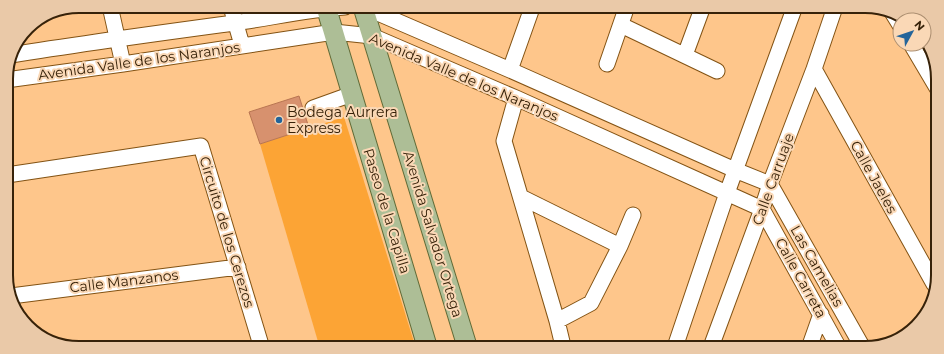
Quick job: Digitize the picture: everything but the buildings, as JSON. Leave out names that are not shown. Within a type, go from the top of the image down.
[{"type":"main road","name":"Paseo de la Capilla","points":[[328,13],[426,341]]},
{"type":"main road","name":"Avenida Salvador Ortega","points":[[365,13],[465,341]]},
{"type":"street","points":[[111,13],[123,64]]},
{"type":"street","points":[[233,13],[242,46]]},
{"type":"street","name":"Avenida Valle de los Naranjos","points":[[18,54],[116,38],[236,23],[296,13]]},
{"type":"street","name":"Avenida Valle de los Naranjos","points":[[377,13],[770,184]]},
{"type":"street","points":[[510,70],[530,13]]},
{"type":"street","points":[[607,64],[625,13]]},
{"type":"street","points":[[686,55],[701,13]]},
{"type":"street","points":[[677,341],[735,170],[793,13]]},
{"type":"street","name":"Calle Carruaje","points":[[713,341],[770,184],[814,70],[833,13]]},
{"type":"street","points":[[621,25],[717,71]]},
{"type":"street","name":"Avenida Valle de los Naranjos","points":[[13,79],[334,32],[372,36],[516,98],[762,209]]},
{"type":"street","points":[[916,52],[931,78]]},
{"type":"street","name":"Calle Jaeles","points":[[814,70],[931,278]]},
{"type":"street","points":[[313,108],[352,94]]},
{"type":"street","points":[[516,98],[504,141],[562,341]]},
{"type":"street","points":[[627,148],[636,126]]},
{"type":"street","name":"Circuito de los Cerezos","points":[[13,174],[201,146],[260,341]]},
{"type":"street","name":"Las Camelias","points":[[770,184],[859,341]]},
{"type":"street","points":[[521,197],[620,246]]},
{"type":"street","name":"Calle Carreta","points":[[762,209],[835,341]]},
{"type":"street","points":[[557,321],[591,303],[634,215]]},
{"type":"street","name":"Calle Manzanos","points":[[16,295],[238,267]]},
{"type":"street","points":[[811,341],[821,314]]},
{"type":"shaded area","points":[[344,117],[414,341],[318,341],[260,144]]},
{"type":"place","name":"Bodega Aurrera Express","points":[[279,120]]}]
